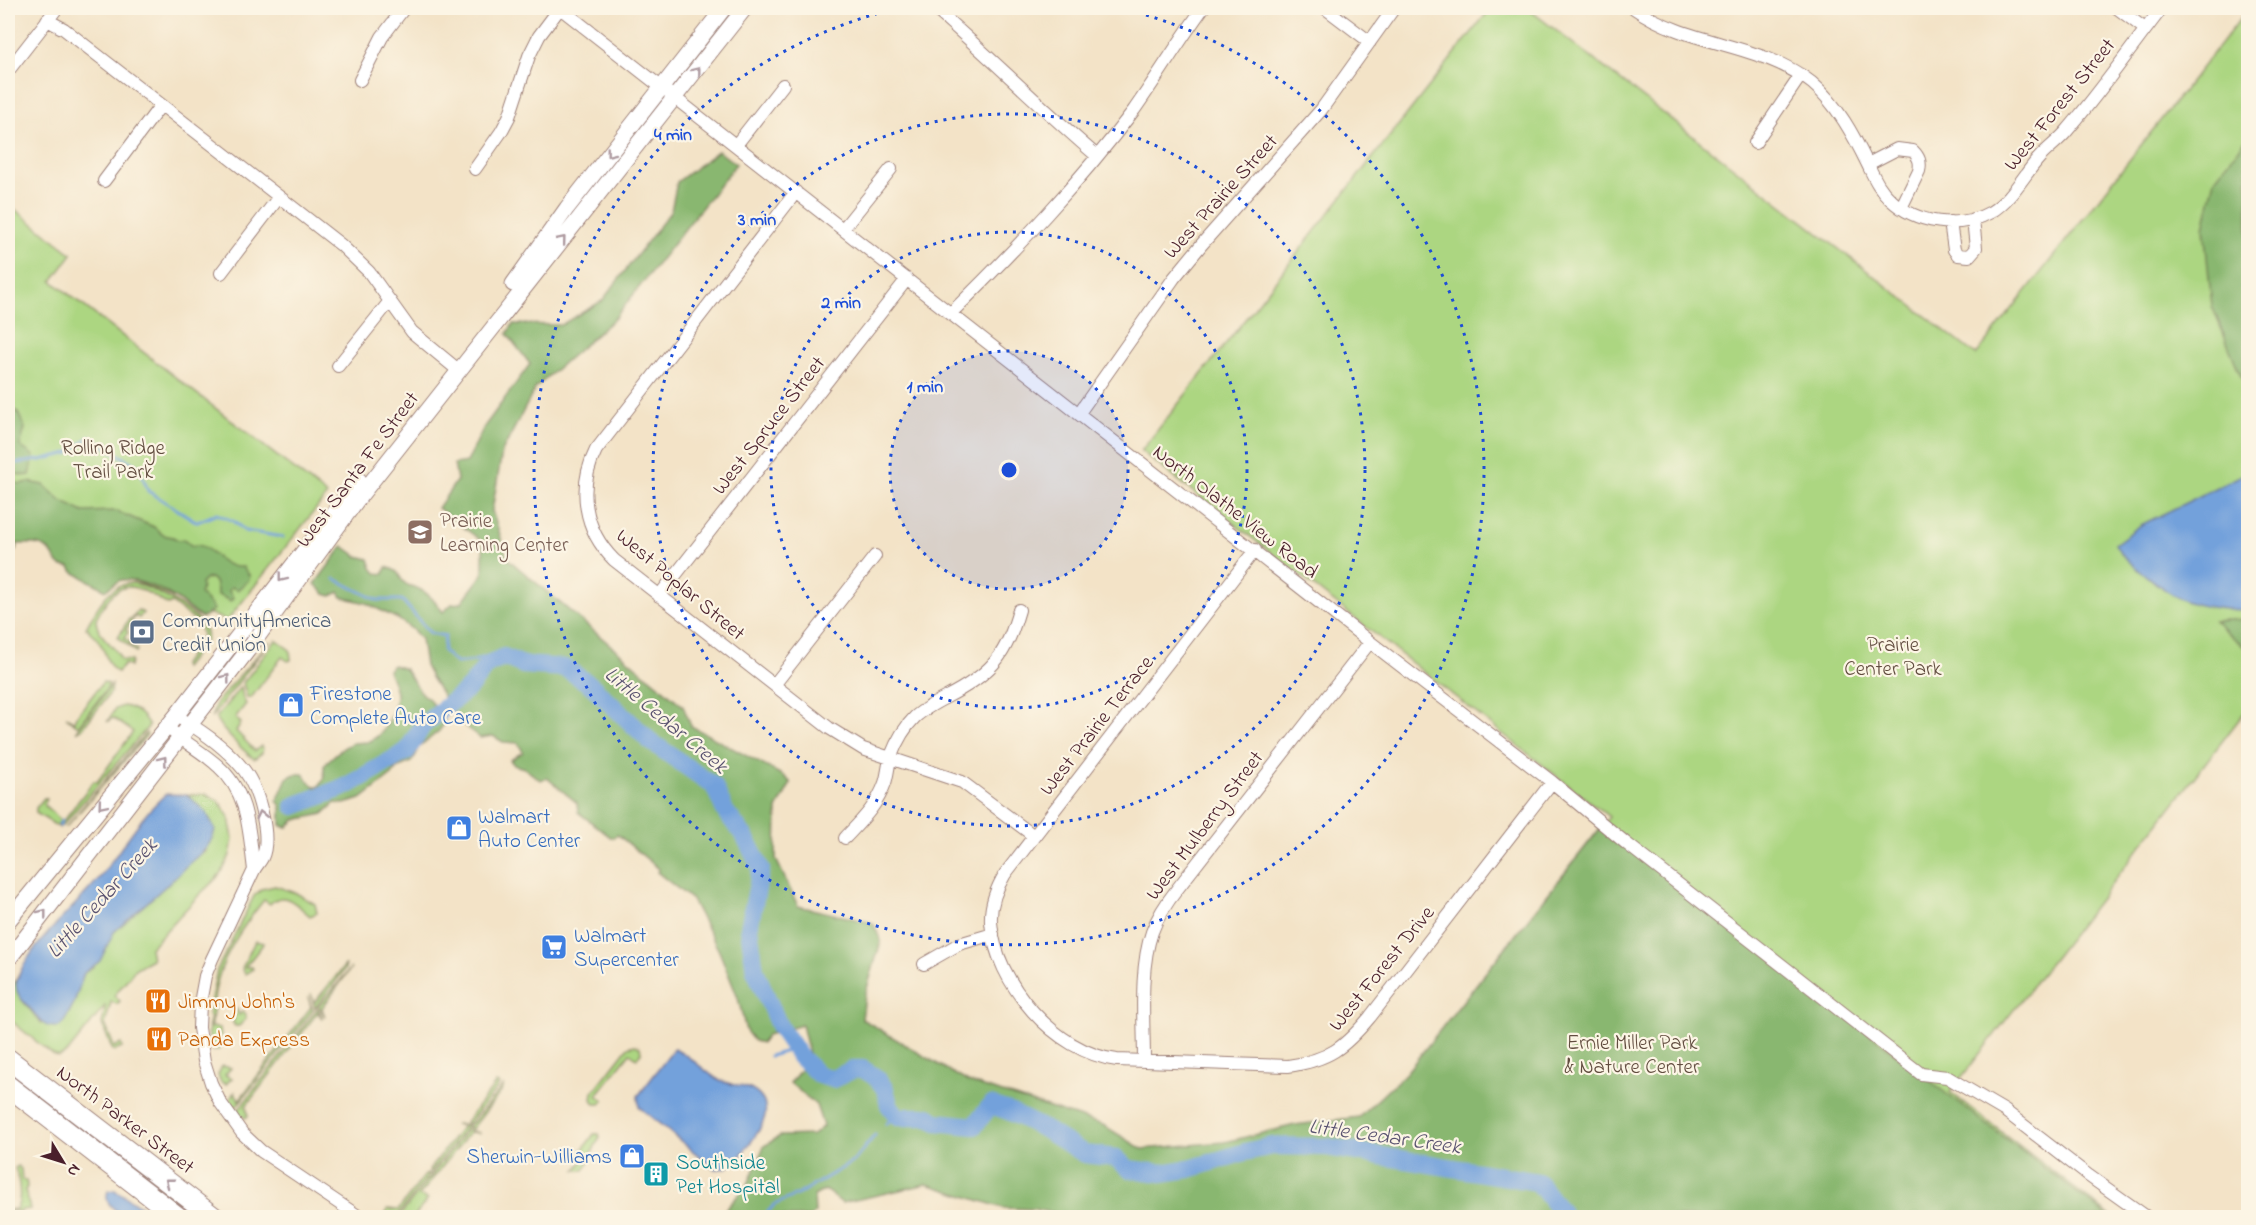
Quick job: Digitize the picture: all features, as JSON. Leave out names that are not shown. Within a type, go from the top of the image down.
[{"type":"highway","name":"North Parker Street","points":[[8,1059],[215,1218]]},
{"type":"highway","points":[[8,1086],[179,1218]]},
{"type":"street","points":[[8,71],[57,8]]},
{"type":"street","points":[[360,80],[382,37],[404,8]]},
{"type":"street","points":[[475,168],[509,117],[529,56],[539,36],[560,8]]},
{"type":"street","name":"North Olathe View Road","points":[[560,8],[1552,782],[1603,825],[1921,1074],[1947,1077],[2005,1111],[2148,1218]]},
{"type":"street","name":"West Santa Fe Street","points":[[8,960],[254,641],[567,208],[724,8]]},
{"type":"street","name":"West Santa Fe Street","points":[[8,921],[171,722],[454,367],[676,98],[746,8]]},
{"type":"street","points":[[934,8],[1097,156]]},
{"type":"street","points":[[951,313],[1031,232],[1097,156],[1133,111],[1203,8]]},
{"type":"street","points":[[1325,8],[1370,42]]},
{"type":"street","name":"West Prairie Street","points":[[1079,413],[1181,269],[1321,110],[1394,8]]},
{"type":"street","points":[[1634,8],[1670,29],[1766,58],[1801,75],[1827,97],[1837,110],[1881,189],[1890,200],[1920,218],[1937,222],[1976,218],[1976,248],[1969,256],[1958,255],[1954,250],[1950,222]]},
{"type":"street","points":[[2117,8],[2145,29]]},
{"type":"street","name":"West Forest Street","points":[[1976,218],[2002,203],[2012,193],[2040,158],[2069,128],[2162,8]]},
{"type":"street","points":[[47,20],[64,29],[356,259],[369,272],[412,332],[454,367]]},
{"type":"street","points":[[1755,143],[1801,75]]},
{"type":"street","points":[[736,145],[783,85]]},
{"type":"street","points":[[104,181],[162,105]]},
{"type":"street","points":[[1868,164],[1898,149],[1913,151],[1918,157],[1919,171],[1901,208]]},
{"type":"street","points":[[843,229],[891,170]]},
{"type":"street","name":"West Poplar Street","points":[[796,192],[603,439],[592,459],[586,477],[587,514],[597,539],[614,560],[829,728],[863,749],[962,782],[1035,836]]},
{"type":"street","points":[[221,273],[279,197]]},
{"type":"street","name":"West Spruce Street","points":[[659,596],[907,279]]},
{"type":"street","points":[[338,366],[390,301]]},
{"type":"street","name":"West Prairie Terrace","points":[[1144,1060],[1117,1060],[1094,1056],[1053,1032],[1031,1009],[998,956],[993,934],[992,911],[997,887],[1255,550]]},
{"type":"street","points":[[774,685],[875,556]]},
{"type":"street","points":[[845,838],[870,811],[879,796],[891,757],[915,717],[928,707],[973,682],[990,668],[1012,638],[1019,610]]},
{"type":"street","name":"West Mulberry Street","points":[[1144,1060],[1145,977],[1148,946],[1158,918],[1178,888],[1370,642]]},
{"type":"street","points":[[171,722],[191,724],[236,761],[246,772],[263,820],[265,845],[262,858],[254,870],[212,959],[200,1003],[199,1028],[204,1061],[217,1097],[242,1133],[268,1155],[361,1218]]},
{"type":"street","points":[[171,722],[180,738],[219,766],[236,789],[248,821],[254,870]]},
{"type":"street","name":"West Forest Drive","points":[[1144,1060],[1288,1066],[1309,1063],[1338,1050],[1370,1017],[1552,782]]},
{"type":"street","points":[[924,964],[959,944],[993,934]]},
{"type":"green space","name":"Prairie Center Park","points":[[1491,8],[1527,8],[1976,355],[2248,9],[2248,708],[1950,1092],[2112,1217],[1292,1217],[1609,817],[1141,451]]},
{"type":"green space","points":[[2248,137],[2248,393],[2212,306],[2204,228],[2215,179]]},
{"type":"green space","name":"Ernie Miller Park & Nature Center","points":[[718,151],[736,164],[615,318],[536,387],[502,452],[492,511],[508,559],[683,706],[691,726],[784,776],[791,783],[777,809],[776,859],[798,906],[873,923],[881,941],[865,995],[862,1019],[968,1082],[1103,1125],[1142,1149],[1225,1142],[1295,1125],[1359,1117],[1406,1073],[1603,825],[1948,1095],[2109,1217],[1117,1218],[1087,1213],[1060,1214],[1034,1209],[1003,1208],[927,1184],[842,1203],[825,1190],[814,1196],[815,1213],[810,1217],[719,1217],[748,1184],[764,1146],[780,1136],[813,1135],[823,1126],[816,1105],[790,1083],[810,1058],[802,1025],[767,1035],[762,1043],[754,1041],[746,1031],[738,998],[719,951],[692,900],[657,872],[659,869],[618,835],[612,838],[578,812],[577,803],[547,778],[540,780],[524,768],[514,765],[510,760],[523,752],[518,743],[503,742],[493,736],[480,738],[459,721],[425,666],[421,639],[413,630],[398,619],[366,603],[342,597],[339,592],[331,596],[325,594],[315,584],[343,546],[357,556],[369,559],[376,573],[384,574],[386,567],[395,571],[406,584],[430,596],[443,612],[452,604],[461,603],[483,574],[483,542],[438,508],[457,480],[454,464],[467,462],[484,427],[530,364],[507,334],[513,324],[561,325],[602,301],[671,211],[677,182]]},
{"type":"green space","name":"Rolling Ridge Trail Park","points":[[8,204],[72,254],[52,281],[327,495],[227,621],[16,529],[8,523]]},
{"type":"green space","points":[[8,403],[18,413],[25,428],[20,446],[34,456],[30,475],[8,474]]},
{"type":"green space","points":[[8,479],[20,484],[29,482],[44,485],[61,501],[83,512],[116,511],[154,527],[163,535],[178,540],[184,539],[192,546],[203,547],[228,564],[243,567],[250,576],[248,581],[237,590],[230,588],[229,591],[233,598],[231,601],[218,595],[215,582],[211,578],[206,579],[201,584],[200,594],[214,609],[202,618],[176,598],[140,582],[122,580],[106,590],[73,572],[70,567],[61,566],[49,550],[41,545],[17,544],[16,550],[8,556]]},
{"type":"green space","points":[[133,583],[153,590],[179,605],[191,613],[206,631],[206,640],[184,668],[182,666],[202,637],[200,625],[172,603],[168,605],[136,588],[120,589],[113,594],[96,619],[99,631],[121,660],[131,661],[130,667],[125,664],[117,672],[113,669],[98,640],[86,628],[110,592],[124,584]]},
{"type":"green space","points":[[138,610],[143,613],[139,618],[135,616],[124,638],[137,650],[136,652],[118,637],[129,619]]},
{"type":"green space","points":[[2248,619],[2248,650],[2214,621]]},
{"type":"green space","points":[[276,640],[290,650],[291,660],[288,661],[282,657],[251,698],[247,697],[243,683]]},
{"type":"green space","points":[[270,641],[211,718],[216,703]]},
{"type":"green space","points":[[393,665],[405,669],[445,723],[418,748],[411,762],[397,768],[392,775],[361,799],[344,804],[335,803],[323,814],[295,820],[287,828],[281,825],[281,806],[277,801],[287,778],[295,774],[303,774],[314,787],[319,786],[324,779],[324,766],[337,753],[353,743],[373,740],[383,730],[391,717],[396,697],[396,690],[388,670]]},
{"type":"green space","points":[[103,682],[109,684],[106,690],[78,726],[66,717],[75,722],[75,718]]},
{"type":"green space","points":[[112,684],[111,692],[82,729],[76,732]]},
{"type":"green space","points":[[241,686],[246,704],[235,718],[241,723],[236,731],[255,751],[261,746],[263,748],[262,753],[254,759],[238,745],[216,718]]},
{"type":"green space","points":[[123,706],[139,713],[149,726],[62,826],[63,821],[94,781],[97,782],[133,732],[113,718],[107,722],[115,709]]},
{"type":"green space","points":[[146,733],[147,735],[65,828]]},
{"type":"green space","points":[[205,794],[219,801],[229,817],[233,839],[230,855],[216,879],[150,948],[152,959],[136,968],[114,996],[120,1001],[117,1004],[111,1002],[105,1024],[114,1047],[121,1044],[122,1048],[115,1051],[112,1049],[102,1024],[105,1006],[68,1052],[59,1057],[53,1055],[10,1020],[6,1007],[15,981],[23,969],[17,982],[22,1000],[41,1023],[64,1022],[74,1003],[84,973],[93,967],[114,932],[179,874],[187,863],[206,851],[193,803],[187,795]]},
{"type":"green space","points":[[44,798],[47,799],[44,805],[61,820],[57,825],[60,828],[36,813],[36,808]]},
{"type":"green space","points":[[275,886],[296,893],[315,904],[317,913],[310,916],[291,901],[280,898],[270,904],[264,900],[256,910],[234,942],[218,978],[210,1027],[220,1028],[222,1045],[218,1050],[213,1051],[209,1034],[211,1018],[208,1015],[217,970],[254,896],[262,889]]},
{"type":"green space","points":[[255,941],[264,943],[245,967],[253,969],[245,974],[242,968]]},
{"type":"green space","points":[[346,964],[345,969],[315,1008],[311,994],[314,1003]]},
{"type":"green space","points":[[351,968],[322,1008],[325,1017],[319,1006]]},
{"type":"green space","points":[[308,997],[313,1010],[235,1108],[230,1101],[231,1097],[235,1092],[239,1100],[311,1007]]},
{"type":"green space","points":[[318,1008],[323,1020],[318,1012],[246,1106],[248,1116],[245,1118],[237,1111]]},
{"type":"green space","points":[[235,1009],[239,1015],[243,1011],[246,1019],[239,1026],[233,1023]]},
{"type":"green space","points":[[635,1045],[640,1047],[641,1053],[637,1058],[630,1053],[597,1095],[604,1101],[595,1104],[592,1099],[593,1092],[628,1047]]},
{"type":"green space","points":[[222,1066],[231,1068],[225,1075],[232,1078],[226,1084],[221,1082],[218,1075]]},
{"type":"green space","points":[[496,1083],[499,1084],[497,1088],[469,1123],[465,1123]]},
{"type":"green space","points":[[503,1086],[472,1129],[468,1128]]},
{"type":"green space","points":[[455,1124],[468,1125],[398,1215],[387,1217],[388,1209],[398,1210],[425,1175],[430,1173],[429,1170],[463,1126]]},
{"type":"green space","points":[[467,1130],[480,1133],[470,1132],[419,1196],[428,1199],[414,1217],[399,1217]]},
{"type":"green space","points":[[594,1134],[599,1134],[600,1137],[589,1162],[584,1170],[576,1170],[585,1158],[578,1156]]},
{"type":"green space","points":[[18,1166],[21,1169],[22,1180],[26,1180],[25,1190],[30,1209],[22,1210],[20,1213],[11,1211],[8,1214],[8,1210],[16,1209],[18,1205],[20,1194],[15,1168]]},
{"type":"water","points":[[2248,472],[2248,610],[2210,607],[2188,602],[2159,585],[2137,568],[2115,544],[2141,525]]},
{"type":"water","points":[[166,794],[187,795],[206,812],[215,829],[213,837],[200,854],[114,932],[100,961],[84,973],[74,1003],[64,1022],[59,1027],[47,1026],[18,995],[16,986],[22,968],[41,941],[100,877],[139,823]]},
{"type":"water","points":[[674,1049],[719,1080],[750,1089],[764,1102],[765,1117],[762,1125],[730,1166],[715,1169],[639,1107],[638,1096]]},
{"type":"water","points":[[115,1190],[145,1209],[152,1217],[132,1218],[122,1215],[113,1208],[108,1200],[108,1191]]},
{"type":"waterway","points":[[8,464],[41,460],[69,453],[90,437],[139,467],[148,491],[197,522],[217,514],[233,521],[245,531],[283,537]]},
{"type":"waterway","points":[[335,579],[377,600],[402,600],[430,633],[445,636],[443,651],[456,663],[474,661],[493,654],[504,657]]},
{"type":"waterway","name":"Little Cedar Creek","points":[[294,806],[347,786],[407,751],[423,725],[469,688],[487,665],[504,657],[523,665],[565,668],[591,685],[650,741],[714,786],[725,811],[745,837],[761,869],[749,928],[755,970],[780,1028],[800,1057],[819,1075],[833,1079],[854,1069],[863,1069],[877,1078],[885,1089],[889,1105],[898,1117],[929,1117],[936,1122],[974,1126],[991,1105],[1042,1128],[1085,1154],[1116,1158],[1129,1169],[1161,1173],[1189,1169],[1272,1146],[1327,1147],[1538,1182],[1565,1218]]},
{"type":"waterway","points":[[60,826],[62,820]]},
{"type":"waterway","points":[[770,1056],[794,1049]]},
{"type":"waterway","points":[[886,1124],[898,1117]]},
{"type":"waterway","points":[[768,1218],[767,1213],[774,1205],[799,1194],[854,1161],[875,1135]]},
{"type":"place","name":"Prairie Learning Center","points":[[420,532]]},
{"type":"place","name":"CommunityAmerica Credit Union","points":[[142,632]]},
{"type":"place","name":"Firestone Complete Auto Care","points":[[291,705]]},
{"type":"place","name":"Walmart Auto Center","points":[[459,828]]},
{"type":"place","name":"Walmart Supercenter","points":[[554,947]]},
{"type":"place","name":"Jimmy John's","points":[[158,1001]]},
{"type":"place","name":"Panda Express","points":[[159,1039]]},
{"type":"place","name":"Sherwin-Williams","points":[[632,1156]]},
{"type":"place","name":"Southside Pet Hospital","points":[[656,1174]]}]
